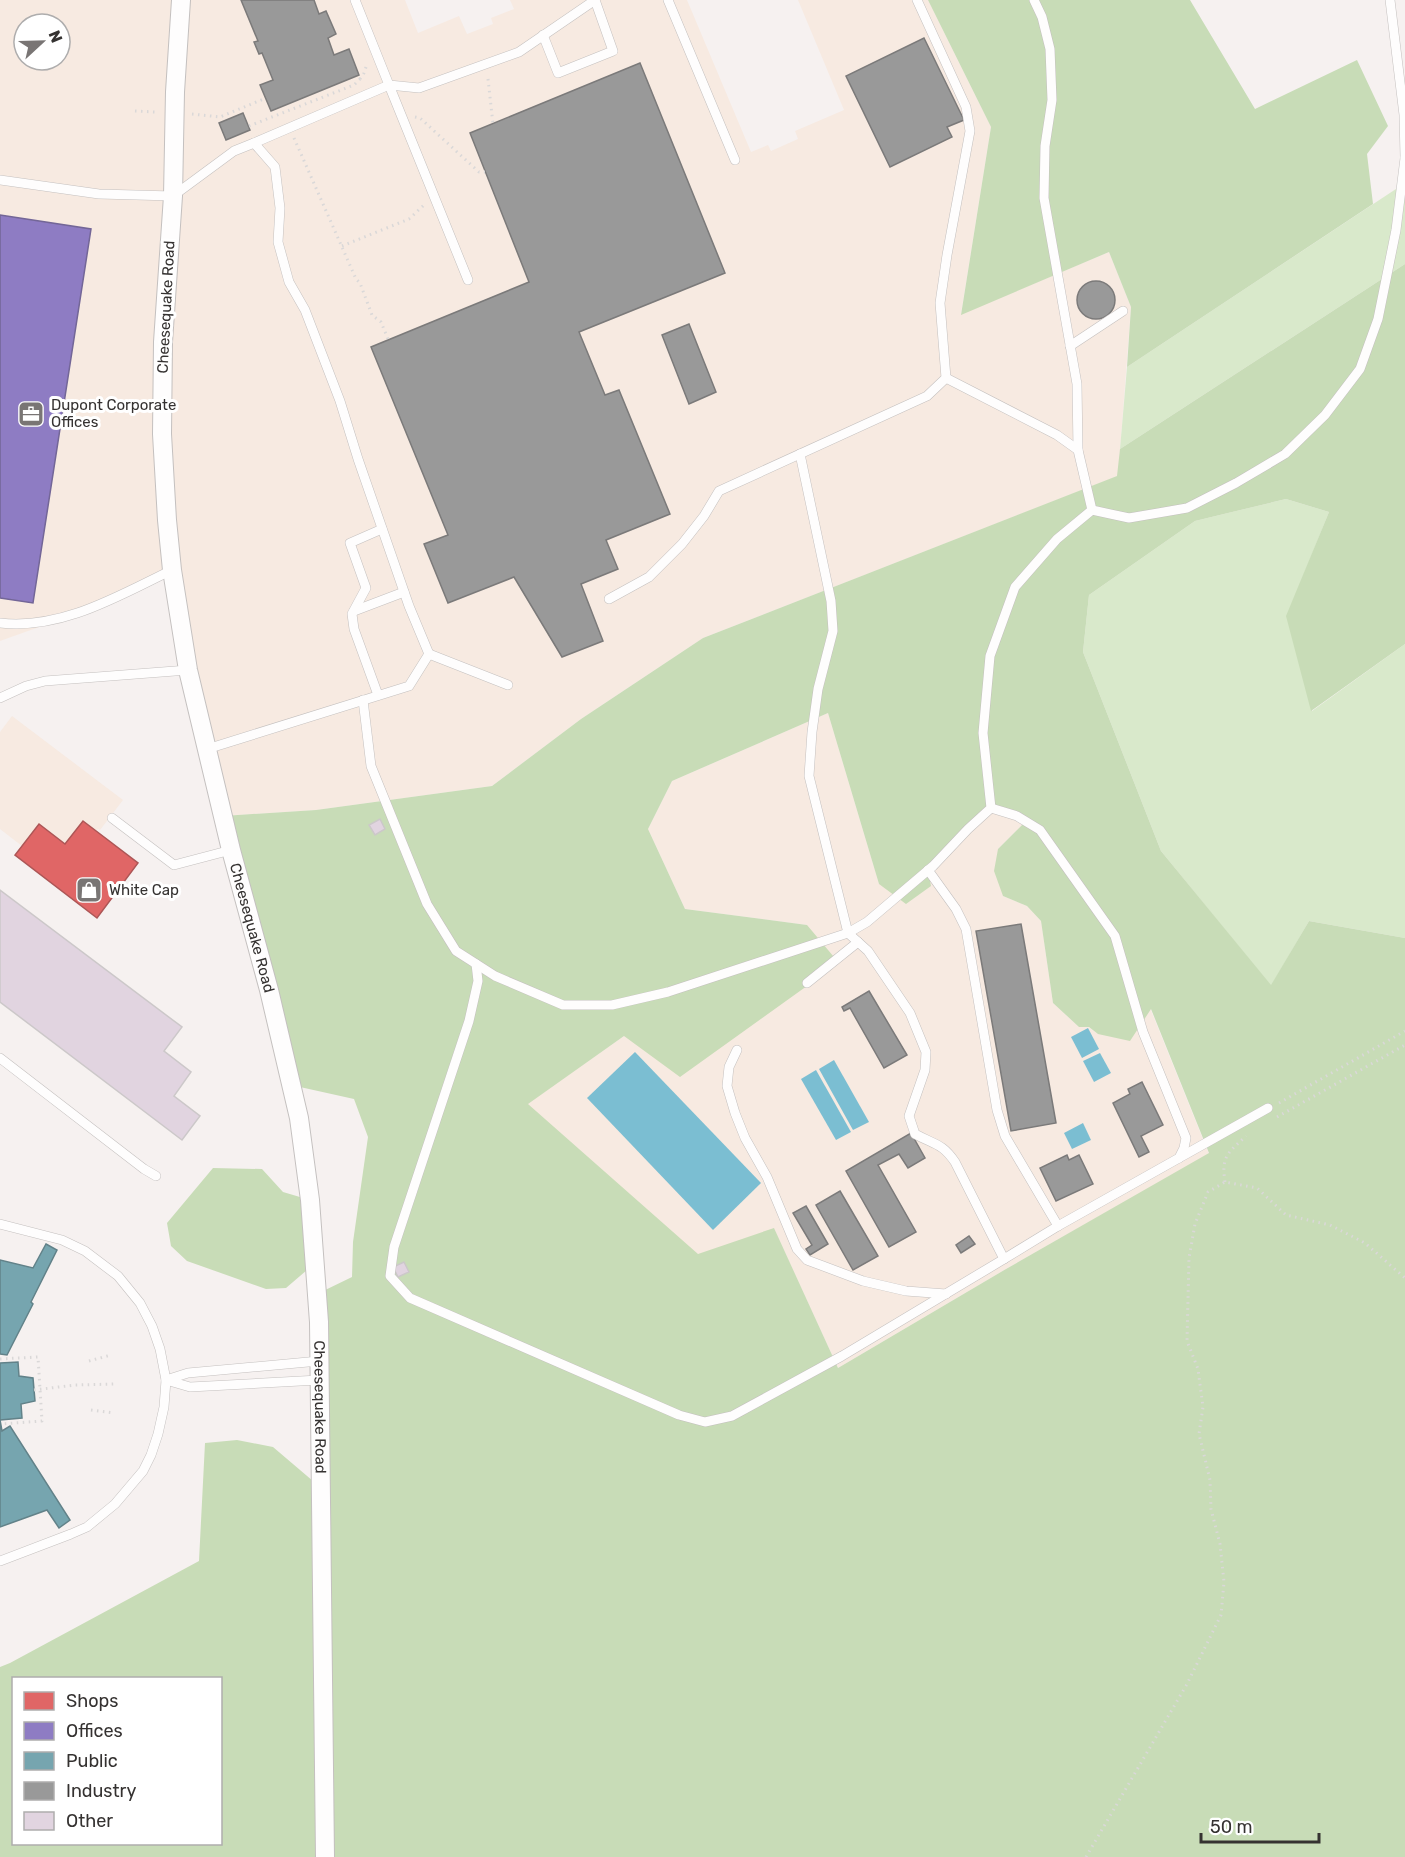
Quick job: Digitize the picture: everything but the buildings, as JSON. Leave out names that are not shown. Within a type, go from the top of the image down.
[{"type":"street","name":"Cheesequake Road","points":[[180,0],[163,342],[162,434],[172,570],[188,670],[299,1118],[310,1210],[319,1322],[325,1857]]},
{"type":"lane","points":[[367,0],[356,2],[468,279]]},
{"type":"lane","points":[[0,180],[99,194],[172,196],[234,151],[389,85],[419,88],[519,52],[543,35],[595,0],[613,51],[558,73],[543,35]]},
{"type":"lane","points":[[669,0],[735,160]]},
{"type":"lane","points":[[917,0],[966,107],[970,131],[946,255],[940,303],[946,378]]},
{"type":"lane","points":[[1035,0],[1050,49],[1052,100],[1045,146],[1044,198],[1077,384],[1078,450],[1092,510]]},
{"type":"lane","points":[[1092,510],[1129,519],[1187,508],[1236,483],[1286,454],[1325,415],[1360,369],[1378,319],[1396,230],[1405,158],[1404,115],[1390,0]]},
{"type":"lane","points":[[254,143],[275,167],[280,208],[278,242],[289,282],[305,310],[340,401],[382,530],[429,654],[508,685]]},
{"type":"lane","points":[[1396,230],[1405,224]]},
{"type":"lane","points":[[1070,346],[1123,311]]},
{"type":"lane","points":[[946,378],[1057,435],[1078,450]]},
{"type":"lane","points":[[609,599],[649,577],[682,544],[704,516],[719,491],[927,396],[946,378]]},
{"type":"lane","points":[[800,454],[831,601],[833,631],[818,689],[809,776],[848,933],[867,951],[909,1013],[926,1052],[925,1071],[909,1116],[915,1134],[939,1144],[956,1162],[1004,1259]]},
{"type":"lane","points":[[991,808],[983,733],[990,656],[1015,587],[1058,539],[1092,510]]},
{"type":"lane","points":[[378,695],[354,629],[352,614],[366,588],[350,543],[382,530]]},
{"type":"lane","points":[[0,623],[21,625],[62,618],[98,606],[172,570]]},
{"type":"lane","points":[[354,610],[404,592]]},
{"type":"lane","points":[[207,749],[409,686],[429,654]]},
{"type":"lane","points":[[0,698],[26,686],[45,681],[188,670]]},
{"type":"lane","points":[[363,700],[371,766],[427,904],[456,951],[495,976],[563,1005],[612,1005],[668,992],[848,933],[867,922],[928,870],[991,808]]},
{"type":"lane","points":[[991,808],[1017,816],[1040,830],[1115,936],[1143,1032],[1185,1138],[1184,1148],[1179,1158]]},
{"type":"lane","points":[[112,818],[174,865],[231,850]]},
{"type":"lane","points":[[928,870],[956,909],[966,929],[998,1110],[1005,1136],[1058,1226]]},
{"type":"lane","points":[[807,983],[858,942]]},
{"type":"lane","points":[[476,964],[477,981],[470,1021],[394,1247],[390,1276],[410,1298],[679,1415],[705,1422],[732,1416],[842,1356],[1058,1226],[1268,1108]]},
{"type":"lane","points":[[737,1050],[729,1067],[727,1086],[735,1113],[745,1138],[767,1177],[797,1249],[807,1260],[863,1281],[906,1291],[946,1294]]},
{"type":"lane","points":[[0,1058],[156,1176]]},
{"type":"lane","points":[[0,1224],[62,1240],[85,1251],[118,1276],[140,1303],[152,1326],[160,1349],[166,1380],[158,1434],[151,1455],[142,1471],[115,1504],[87,1527],[0,1561]]},
{"type":"lane","points":[[166,1380],[188,1373],[319,1361]]},
{"type":"lane","points":[[215,1370],[216,1386]]},
{"type":"lane","points":[[166,1380],[190,1387],[319,1380]]},
{"type":"path","points":[[249,126],[354,85],[360,79],[364,81]]},
{"type":"path","points":[[488,79],[493,124]]},
{"type":"path","points":[[192,114],[221,120],[266,98]]},
{"type":"path","points":[[135,111],[155,112]]},
{"type":"path","points":[[415,117],[420,118],[479,172],[486,172]]},
{"type":"path","points":[[299,134],[293,137],[356,279],[360,283],[372,315],[381,322],[388,339]]},
{"type":"path","points":[[342,247],[410,219],[425,204],[424,199]]},
{"type":"path","points":[[1268,1108],[1405,1031]]},
{"type":"path","points":[[1277,1117],[1405,1045]]},
{"type":"path","points":[[1225,1182],[1223,1168],[1227,1153],[1247,1134]]},
{"type":"path","points":[[1086,1857],[1188,1684],[1221,1615],[1224,1582],[1220,1544],[1211,1509],[1210,1480],[1199,1434],[1203,1407],[1198,1369],[1187,1341],[1189,1258],[1195,1224],[1208,1192],[1225,1182],[1257,1188],[1286,1215],[1330,1225],[1365,1243],[1405,1278]]},
{"type":"path","points":[[89,1361],[111,1355]]},
{"type":"path","points":[[0,1359],[39,1357],[42,1421],[1,1424]]},
{"type":"path","points":[[34,1390],[75,1385],[116,1384]]},
{"type":"path","points":[[91,1410],[114,1413]]},
{"type":"shaded area","points":[[0,0],[405,0],[418,33],[459,16],[467,34],[493,24],[491,18],[514,9],[510,0],[687,0],[751,152],[768,145],[771,151],[798,139],[795,131],[844,110],[798,0],[928,0],[991,127],[961,314],[1109,252],[1131,307],[1118,476],[703,638],[581,719],[492,786],[316,810],[223,816],[171,570],[98,606],[0,641]]},
{"type":"shaded area","points":[[828,713],[879,884],[928,870],[991,808],[1026,821],[998,849],[1003,896],[1027,906],[1041,921],[1053,1003],[1079,1027],[1089,1027],[1098,1034],[1150,1008],[1209,1154],[1006,1269],[838,1368],[774,1229],[698,1255],[527,1104],[624,1036],[807,925],[685,909],[648,829],[672,781]]},
{"type":"shaded area","points":[[12,716],[123,800],[100,830],[96,831],[83,821],[65,844],[39,824],[22,846],[0,829],[0,732]]},
{"type":"green space","points":[[928,0],[1190,0],[1255,109],[1357,60],[1388,126],[1367,154],[1373,204],[1127,367],[1131,307],[1109,252],[961,315],[991,127]]},
{"type":"green space","points":[[1405,183],[1405,264],[1120,449],[1127,367]]},
{"type":"green space","points":[[1405,264],[1405,644],[1311,711],[1286,616],[1329,512],[1286,499],[1195,521],[1089,595],[1083,652],[1161,851],[1271,985],[1309,921],[1405,938],[1405,1857],[0,1857],[0,1667],[199,1561],[205,1443],[237,1440],[273,1447],[320,1487],[317,1294],[352,1277],[353,1242],[368,1137],[354,1099],[291,1085],[223,816],[316,810],[492,786],[581,719],[703,638],[1117,476],[1120,449]],"holes":[[[828,713],[879,884],[906,904],[931,886],[928,870],[991,808],[1025,822],[998,849],[994,871],[1003,896],[1027,906],[1041,921],[1053,1003],[1079,1027],[1089,1027],[1098,1034],[1130,1041],[1151,1009],[1209,1153],[838,1368],[774,1228],[698,1254],[528,1104],[624,1036],[680,1077],[839,963],[807,925],[685,909],[648,829],[672,781]]]},
{"type":"green space","points":[[1286,499],[1329,512],[1287,616],[1312,711],[1405,644],[1405,938],[1309,921],[1271,986],[1161,851],[1083,652],[1089,595],[1195,521]]},
{"type":"green space","points":[[213,1168],[262,1169],[283,1192],[310,1200],[314,1264],[286,1288],[266,1289],[187,1261],[171,1246],[167,1223]]},
{"type":"water","points":[[1088,1028],[1099,1049],[1082,1058],[1071,1037]]},
{"type":"water","points":[[635,1052],[761,1183],[713,1230],[587,1098]]},
{"type":"water","points":[[1100,1053],[1111,1073],[1094,1082],[1083,1061]]},
{"type":"water","points":[[834,1060],[869,1122],[853,1130],[819,1069]]},
{"type":"water","points":[[816,1070],[851,1132],[836,1140],[801,1079]]},
{"type":"water","points":[[1083,1123],[1091,1140],[1072,1149],[1064,1133]]},
{"type":"place","name":"Dupont Corporate Offices","points":[[31,414]]},
{"type":"place","name":"White Cap","points":[[89,890]]}]
